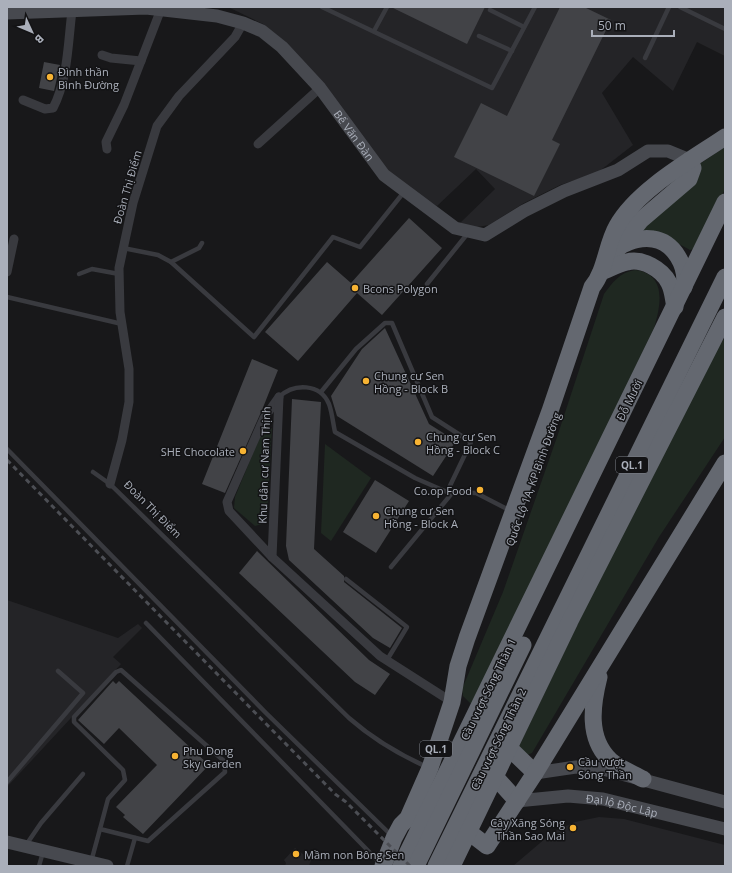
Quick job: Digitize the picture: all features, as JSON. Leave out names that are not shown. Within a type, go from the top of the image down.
[{"type":"highway","points":[[600,276],[610,242],[617,226],[627,212],[658,182],[725,137]]},
{"type":"highway","points":[[536,773],[491,732],[452,702],[458,666],[512,512],[550,411],[592,287],[620,246],[641,220],[689,179],[693,168],[690,160]]},
{"type":"highway","name":"Đỗ Mười","points":[[676,315],[684,289],[725,202]]},
{"type":"highway","name":"Đỗ Mười","points":[[537,601],[676,315],[725,224]]},
{"type":"highway","points":[[620,246],[641,239],[654,239],[665,243],[677,255],[684,268],[684,289]]},
{"type":"highway","points":[[600,276],[627,261],[638,261],[651,266],[669,281],[676,315]]},
{"type":"highway","name":"Quốc Lộ 1A, KP.Bình Đường","points":[[457,677],[464,669],[602,289],[600,276]]},
{"type":"highway","name":"QL.1","points":[[565,617],[725,277]]},
{"type":"highway","points":[[705,318],[725,309]]},
{"type":"highway","name":"QL.1","points":[[565,617],[723,326]]},
{"type":"highway","points":[[418,794],[487,846],[536,773],[725,462]]},
{"type":"highway","name":"Cầu vượt Sóng Thần 1","points":[[401,866],[537,601]]},
{"type":"highway","name":"Cầu vượt Sóng Thần 1","points":[[416,866],[537,601]]},
{"type":"highway","name":"Cầu vượt Sóng Thần 2","points":[[436,866],[565,617]]},
{"type":"highway","name":"Cầu vượt Sóng Thần 2","points":[[452,866],[565,617]]},
{"type":"highway","points":[[602,664],[594,695],[593,727],[596,739],[611,760],[643,779]]},
{"type":"highway","name":"QL.1","points":[[383,866],[397,831],[408,818],[431,766],[452,702]]},
{"type":"highway","points":[[444,725],[454,731],[517,801]]},
{"type":"highway","points":[[431,766],[501,826]]},
{"type":"street","name":"Bế Văn Đàn","points":[[7,13],[27,10],[72,11],[146,8],[161,9],[217,16],[243,23],[262,31],[282,47],[320,88],[384,175],[455,228],[469,232],[485,235],[524,211],[564,191],[618,170],[648,151],[668,151],[690,160]]},
{"type":"street","points":[[107,149],[106,142],[117,122],[161,9]]},
{"type":"street","points":[[23,100],[45,109],[53,108],[58,99],[64,72],[72,11]]},
{"type":"street","name":"Đoàn Thị Điểm","points":[[110,484],[122,440],[129,402],[129,369],[122,324],[119,274],[133,203],[157,126],[179,96],[235,37],[243,23]]},
{"type":"street","points":[[102,55],[111,58],[141,61]]},
{"type":"street","points":[[258,144],[320,88]]},
{"type":"street","points":[[7,272],[14,239]]},
{"type":"street","name":"Khu dân cư Nam Thịnh","points":[[272,557],[279,397]]},
{"type":"street","name":"Khu dân cư Nam Thịnh","points":[[279,397],[264,418],[227,502],[229,511],[272,557],[386,660],[452,702]]},
{"type":"street","points":[[536,773],[563,768],[590,767],[617,771],[725,802]]},
{"type":"street","name":"Đại lộ Độc Lập","points":[[517,801],[568,796],[603,799],[725,829]]},
{"type":"street","points":[[7,842],[107,866]]},
{"type":"lane","points":[[322,7],[492,88],[535,7]]},
{"type":"lane","points":[[374,31],[386,7]]},
{"type":"lane","points":[[646,58],[669,7]]},
{"type":"lane","points":[[680,7],[725,29]]},
{"type":"lane","points":[[490,10],[524,27]]},
{"type":"lane","points":[[479,36],[512,51]]},
{"type":"lane","points":[[123,248],[158,255],[171,262],[254,337],[333,237],[360,247],[405,190]]},
{"type":"lane","points":[[427,284],[469,232]]},
{"type":"lane","points":[[171,262],[199,248],[202,243]]},
{"type":"lane","points":[[78,274],[92,269],[119,274]]},
{"type":"lane","points":[[7,297],[122,324]]},
{"type":"lane","points":[[321,392],[356,349],[385,323],[392,323],[432,417],[471,442],[450,492],[391,567]]},
{"type":"lane","points":[[279,397],[286,390],[304,386],[321,392],[329,404],[335,432],[415,478],[450,492],[476,493],[512,512]]},
{"type":"lane","points":[[7,449],[266,713],[397,831]]},
{"type":"lane","points":[[93,472],[110,484]]},
{"type":"lane","name":"Đoàn Thị Điểm","points":[[110,484],[349,718],[374,739],[403,756],[431,766]]},
{"type":"lane","points":[[346,579],[407,627],[386,660]]},
{"type":"lane","points":[[146,623],[383,866]]},
{"type":"lane","points":[[91,862],[108,798],[124,780],[123,770],[74,722],[74,717],[116,672],[121,670],[224,761],[225,772],[148,841],[100,829]]},
{"type":"lane","points":[[7,782],[83,693],[58,671]]},
{"type":"lane","points":[[25,846],[41,823],[83,774]]},
{"type":"lane","points":[[127,866],[135,838]]},
{"type":"lane","points":[[38,866],[44,850]]},
{"type":"shaded area","points":[[228,7],[725,7],[725,56],[697,42],[673,91],[633,57],[602,93],[633,145],[597,173],[560,185],[524,203],[489,225],[471,228],[459,224],[495,189],[476,169],[437,206],[416,194],[383,170],[287,45],[263,24]]},
{"type":"shaded area","points":[[725,147],[725,189],[697,248],[690,250],[659,233],[636,229],[698,165]]},
{"type":"shaded area","points":[[635,270],[645,273],[657,284],[660,301],[654,328],[474,707],[463,696],[462,689],[503,592],[557,437],[604,294],[613,282],[625,273]]},
{"type":"shaded area","points":[[725,338],[725,437],[659,537],[532,753],[527,755],[518,748],[680,412],[719,345]]},
{"type":"shaded area","points":[[272,428],[267,519],[262,524],[255,526],[234,508],[235,497],[261,434],[266,429]]},
{"type":"shaded area","points":[[325,444],[371,478],[331,541],[321,533]]},
{"type":"shaded area","points":[[7,600],[118,638],[138,624],[142,628],[113,657],[121,664],[7,787]]},
{"type":"shaded area","points":[[599,817],[624,819],[725,845],[725,866],[513,866],[553,832],[575,822]]},
{"type":"shaded area","name":"Mầm non Bông Sen","points":[[295,848],[311,860],[309,866],[285,866],[286,863],[284,860]]},
{"type":"building","points":[[391,7],[485,7],[467,44]]},
{"type":"building","points":[[560,7],[584,7],[611,20],[552,140],[560,144],[534,196],[454,157],[481,103],[507,116]]},
{"type":"building","name":"Đình thần Bình Đường","points":[[44,62],[60,65],[54,91],[39,88]]},
{"type":"building","name":"Bcons Polygon","points":[[409,218],[442,248],[382,315],[357,293],[298,361],[265,332],[327,262],[351,283]]},
{"type":"building","points":[[385,328],[429,424],[456,441],[433,476],[337,416],[331,396],[362,349]]},
{"type":"building","points":[[252,359],[278,370],[225,493],[202,484]]},
{"type":"building","points":[[292,399],[321,402],[314,549],[344,576],[344,582],[402,628],[390,648],[373,638],[289,560],[286,546]]},
{"type":"building","name":"Chung cư Sen Hồng - Block A","points":[[375,480],[409,501],[376,553],[343,532]]},
{"type":"building","points":[[257,551],[369,660],[390,674],[375,695],[355,682],[239,573]]},
{"type":"building","name":"Phu Dong Sky Garden","points":[[113,681],[116,684],[119,681],[209,765],[143,834],[123,817],[125,815],[116,807],[157,765],[119,728],[104,744],[78,720]]},
{"type":"railway","points":[[7,460],[335,794],[346,802],[410,866]]},
{"type":"place","name":"Đình thần Bình Đường","points":[[50,77]]},
{"type":"place","name":"Bcons Polygon","points":[[355,288]]},
{"type":"place","name":"Chung cư Sen Hồng - Block B","points":[[366,381]]},
{"type":"place","name":"Chung cư Sen Hồng - Block C","points":[[418,442]]},
{"type":"place","name":"SHE Chocolate","points":[[243,451]]},
{"type":"place","name":"Co.op Food","points":[[480,490]]},
{"type":"place","name":"Chung cư Sen Hồng - Block A","points":[[376,516]]},
{"type":"place","name":"Phu Dong Sky Garden","points":[[175,756]]},
{"type":"place","name":"Cầu vượt Sóng Thần","points":[[570,767]]},
{"type":"place","name":"Cây Xăng Sóng Thần Sao Mai","points":[[573,828]]},
{"type":"place","name":"Mầm non Bông Sen","points":[[296,854]]}]
